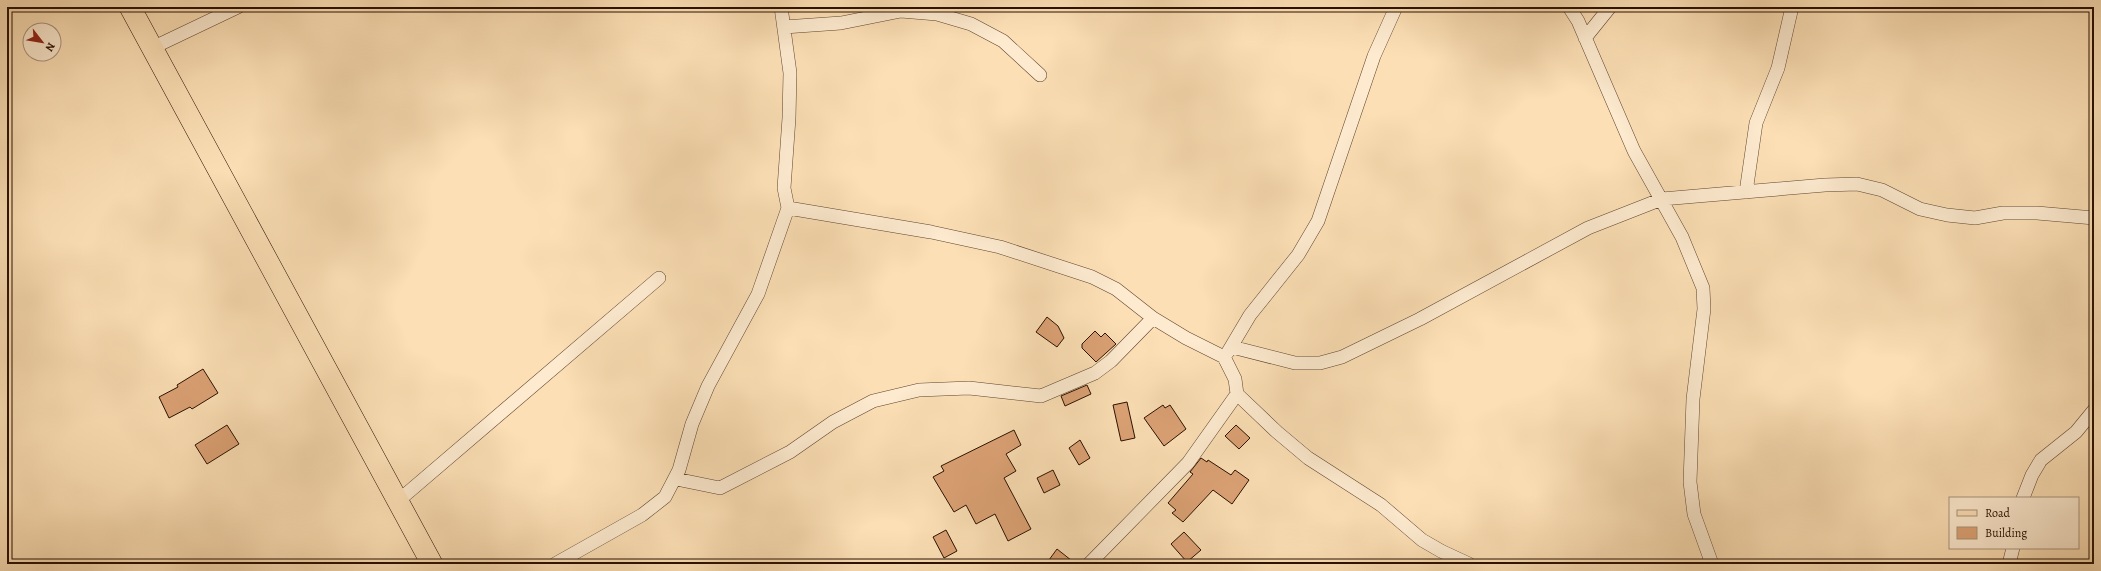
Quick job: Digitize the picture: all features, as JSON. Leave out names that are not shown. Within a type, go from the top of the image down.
[{"type":"main road","points":[[130,7],[432,564]]},
{"type":"street","points":[[152,48],[238,7]]},
{"type":"street","points":[[555,564],[642,515],[665,497],[676,478],[685,454],[692,424],[708,386],[758,294],[788,208],[784,188],[789,118],[790,73],[781,7]]},
{"type":"street","points":[[1396,7],[1374,56],[1318,221],[1298,255],[1250,316],[1228,352],[1237,394],[1277,432],[1308,458],[1381,505],[1422,540],[1441,551],[1470,564]]},
{"type":"street","points":[[1569,7],[1585,38],[1634,151],[1662,198],[1682,237],[1703,288],[1704,309],[1693,399],[1690,482],[1694,514],[1712,564]]},
{"type":"street","points":[[1585,38],[1610,7]]},
{"type":"street","points":[[1746,192],[1756,123],[1778,68],[1792,7]]},
{"type":"street","points":[[784,27],[841,23],[901,11],[937,14],[971,24],[1003,41],[1040,75]]},
{"type":"street","points":[[788,208],[931,232],[1000,247],[1092,277],[1116,289],[1153,318],[1186,338],[1228,352],[1296,363],[1320,362],[1342,357],[1420,319],[1588,228],[1662,198],[1856,184],[1882,190],[1920,209],[1947,215],[1975,218],[2003,213],[2037,213],[2094,218]]},
{"type":"street","points":[[398,502],[659,278]]},
{"type":"street","points":[[676,478],[720,488],[790,452],[833,422],[873,401],[919,390],[969,388],[1041,396],[1095,373],[1111,361],[1153,318]]},
{"type":"street","points":[[1089,564],[1188,463],[1237,394]]},
{"type":"street","points":[[2023,497],[2032,475],[2041,460],[2076,432],[2094,410]]},
{"type":"street","points":[[2009,564],[2013,549]]},
{"type":"building","points":[[1047,317],[1058,326],[1064,338],[1057,347],[1036,332]]},
{"type":"building","points":[[1095,331],[1101,337],[1105,333],[1116,344],[1096,362],[1082,348],[1082,344]]},
{"type":"building","points":[[203,369],[218,393],[192,409],[190,407],[169,418],[159,397],[178,387],[177,385]]},
{"type":"building","points":[[1087,385],[1091,394],[1065,406],[1061,396]]},
{"type":"building","points":[[1127,402],[1135,438],[1121,441],[1113,405]]},
{"type":"building","points":[[1163,405],[1165,408],[1170,405],[1186,429],[1164,446],[1144,418]]},
{"type":"building","points":[[227,425],[239,444],[207,464],[195,445]]},
{"type":"building","points":[[1236,425],[1250,438],[1239,449],[1225,436]]},
{"type":"building","points":[[1014,430],[1021,445],[1006,454],[1016,471],[1004,478],[1031,529],[1008,541],[995,514],[976,524],[966,505],[954,512],[933,477],[944,471],[941,466]]},
{"type":"building","points":[[1080,440],[1090,458],[1079,465],[1069,448]]},
{"type":"building","points":[[1201,458],[1207,462],[1208,460],[1231,475],[1235,470],[1249,480],[1232,504],[1213,490],[1183,522],[1172,513],[1176,510],[1168,503],[1193,474],[1190,472]]},
{"type":"building","points":[[1053,470],[1060,485],[1044,493],[1037,478]]},
{"type":"building","points":[[946,530],[957,551],[944,558],[933,537]]},
{"type":"building","points":[[1184,532],[1201,550],[1187,562],[1171,544]]},
{"type":"building","points":[[1057,549],[1076,564],[1046,564]]}]
